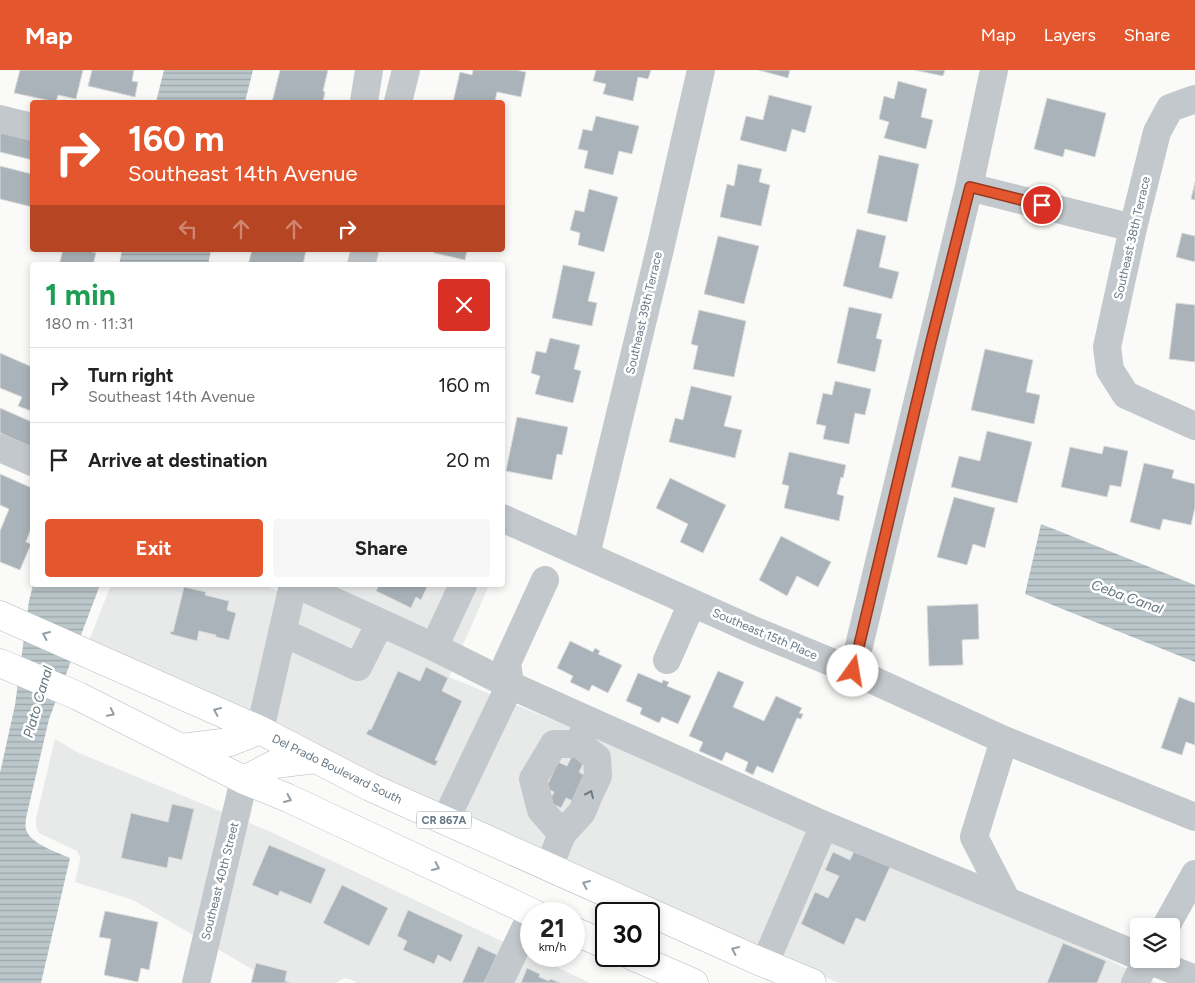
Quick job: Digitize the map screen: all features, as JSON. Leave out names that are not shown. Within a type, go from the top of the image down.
[{"type":"main road","name":"Del Prado Boulevard South","points":[[6,618],[260,730],[370,787],[812,983]]},
{"type":"main road","points":[[0,663],[67,691],[244,780],[296,802],[520,908]]},
{"type":"main road","points":[[181,748],[230,742],[260,730]]},
{"type":"main road","points":[[244,780],[275,764],[316,759]]},
{"type":"main road","points":[[657,967],[694,983]]},
{"type":"street","points":[[364,100],[369,70]]},
{"type":"street","points":[[398,100],[406,70]]},
{"type":"street","name":"Southeast 39th Terrace","points":[[586,555],[660,249],[700,70]]},
{"type":"street","points":[[853,671],[930,346],[970,187],[994,70]]},
{"type":"street","name":"Southeast 38th Terrace","points":[[1183,104],[1158,132],[1133,228],[1108,347],[1110,370],[1126,395],[1195,426]]},
{"type":"street","points":[[0,119],[30,126]]},
{"type":"street","points":[[970,187],[1133,228]]},
{"type":"street","points":[[0,448],[30,461]]},
{"type":"street","name":"Southeast 15th Place","points":[[505,519],[753,630],[853,671],[1004,740],[1195,817]]},
{"type":"street","points":[[445,820],[510,685],[507,663],[545,580]]},
{"type":"street","points":[[260,730],[293,587]]},
{"type":"street","points":[[302,587],[434,647],[510,685],[584,732],[824,825],[1130,952]]},
{"type":"street","points":[[434,647],[462,587]]},
{"type":"street","points":[[667,660],[692,603]]},
{"type":"street","points":[[282,632],[358,667],[380,623]]},
{"type":"street","points":[[549,867],[562,834],[582,812],[598,776],[597,758],[584,732]]},
{"type":"street","points":[[562,834],[541,810],[533,779],[554,744],[584,732]]},
{"type":"street","points":[[1004,740],[974,837],[1007,901]]},
{"type":"street","name":"Southeast 40th Street","points":[[196,983],[244,780]]},
{"type":"street","points":[[765,963],[824,825]]},
{"type":"street","points":[[1170,918],[1195,874]]},
{"type":"street","points":[[499,983],[520,940]]},
{"type":"street","points":[[1135,983],[1142,968]]},
{"type":"street","points":[[1169,968],[1195,979]]},
{"type":"shaded area","points":[[110,587],[269,587],[292,598],[295,587],[488,587],[449,677],[813,828],[900,861],[1157,983],[839,983],[757,948],[660,904],[660,902],[656,902],[327,752],[325,747],[318,748],[260,718],[89,641]]},
{"type":"shaded area","points":[[55,739],[79,753],[271,832],[520,950],[520,967],[557,967],[590,983],[357,983],[344,978],[336,983],[276,983],[133,900],[75,882],[80,860],[77,851],[39,833],[36,827],[36,819]]},
{"type":"water","points":[[164,70],[253,70],[246,100],[156,100]]},
{"type":"water","points":[[122,252],[211,252],[209,262],[120,262]]},
{"type":"water","name":"Ceba Canal","points":[[1041,524],[1195,585],[1195,662],[1025,594]]},
{"type":"water","name":"Plato Canal","points":[[32,587],[99,587],[49,719],[26,818],[26,830],[33,839],[45,847],[70,858],[41,983],[0,983],[0,773],[15,705]]},
{"type":"building","points":[[20,70],[83,70],[76,99],[58,95],[57,100],[47,100],[14,93]]},
{"type":"building","points":[[92,70],[134,70],[132,81],[138,82],[135,97],[88,86]]},
{"type":"building","points":[[280,70],[328,70],[323,91],[325,92],[323,100],[272,100]]},
{"type":"building","points":[[473,70],[516,70],[526,72],[521,97],[497,92],[495,100],[453,100],[460,72],[472,75]]},
{"type":"building","points":[[596,70],[651,70],[648,79],[638,77],[633,101],[603,94],[606,84],[593,81]]},
{"type":"building","points":[[758,70],[790,70],[788,78]]},
{"type":"building","points":[[914,70],[945,70],[943,76]]},
{"type":"building","points":[[898,81],[927,89],[921,117],[933,120],[926,149],[884,138],[889,122],[879,119],[884,96],[894,99]]},
{"type":"building","points":[[769,95],[812,106],[805,133],[792,129],[786,152],[740,140],[746,116],[763,120]]},
{"type":"building","points":[[1047,98],[1106,113],[1095,157],[1065,149],[1063,157],[1034,149]]},
{"type":"building","points":[[596,116],[639,126],[632,154],[619,151],[613,175],[584,168],[588,151],[578,149],[583,129],[592,131]]},
{"type":"building","points":[[2,127],[30,134],[30,160],[0,152]]},
{"type":"building","points":[[879,155],[919,164],[907,222],[867,213]]},
{"type":"building","points":[[738,164],[762,169],[759,182],[770,185],[761,226],[720,217],[727,184],[734,186]]},
{"type":"building","points":[[0,166],[30,174],[30,206],[0,199]]},
{"type":"building","points":[[1195,182],[1195,200],[1191,199]]},
{"type":"building","points":[[589,189],[618,197],[604,252],[578,245],[580,233],[570,230],[575,210],[584,212]]},
{"type":"building","points":[[857,229],[886,236],[879,267],[899,272],[892,299],[843,286]]},
{"type":"building","points":[[1182,233],[1195,236],[1195,262],[1176,257]]},
{"type":"building","points":[[718,236],[759,246],[744,304],[704,294]]},
{"type":"building","points":[[62,252],[96,253],[94,262],[60,262]]},
{"type":"building","points":[[251,252],[306,252],[304,262],[249,262]]},
{"type":"building","points":[[434,252],[467,252],[465,260]]},
{"type":"building","points":[[563,265],[595,272],[588,301],[597,303],[592,326],[552,318]]},
{"type":"building","points":[[1176,303],[1195,305],[1195,362],[1169,359]]},
{"type":"building","points":[[849,307],[882,314],[876,338],[882,340],[875,372],[837,363]]},
{"type":"building","points":[[699,310],[746,321],[734,377],[693,369],[698,346],[691,344]]},
{"type":"building","points":[[550,338],[580,345],[574,369],[581,371],[573,403],[535,394],[540,376],[531,373],[536,351],[546,353]]},
{"type":"building","points":[[985,349],[1033,360],[1026,392],[1040,395],[1034,424],[971,410]]},
{"type":"building","points":[[0,353],[30,366],[30,411],[18,406],[22,397],[0,388]]},
{"type":"building","points":[[835,381],[871,389],[865,415],[855,413],[849,444],[823,439],[826,426],[816,424],[823,393],[832,395]]},
{"type":"building","points":[[691,386],[732,396],[724,426],[742,430],[735,458],[669,442],[675,418],[683,420]]},
{"type":"building","points":[[0,408],[30,421],[30,446],[0,433]]},
{"type":"building","points":[[517,417],[568,427],[562,455],[557,454],[552,480],[506,471]]},
{"type":"building","points":[[987,431],[1032,442],[1017,503],[951,487],[959,456],[980,461]]},
{"type":"building","points":[[1104,446],[1128,451],[1121,487],[1110,485],[1107,497],[1061,487],[1070,447],[1102,454]]},
{"type":"building","points":[[789,452],[846,465],[837,494],[844,496],[839,521],[784,508],[789,486],[782,484]]},
{"type":"building","points":[[1144,463],[1174,470],[1172,478],[1195,484],[1195,507],[1191,525],[1163,519],[1160,530],[1130,522]]},
{"type":"building","points":[[0,474],[30,487],[30,531],[26,542],[30,544],[30,546],[20,570],[0,562],[0,531],[9,509],[0,505]]},
{"type":"building","points":[[670,478],[726,505],[703,553],[680,542],[688,524],[656,508]]},
{"type":"building","points":[[954,497],[995,508],[985,548],[973,544],[967,565],[937,557]]},
{"type":"building","points":[[781,536],[831,562],[818,587],[797,576],[787,596],[759,580]]},
{"type":"building","points":[[184,587],[206,592],[205,595],[229,601],[227,610],[236,613],[229,640],[199,631],[197,641],[170,634],[171,631],[173,632]]},
{"type":"building","points":[[378,587],[427,587],[421,600],[416,597],[411,608],[376,591]]},
{"type":"building","points":[[978,604],[979,639],[962,640],[963,665],[929,666],[927,606]]},
{"type":"building","points":[[570,641],[593,652],[595,648],[600,651],[598,654],[622,665],[608,693],[592,685],[589,691],[570,682],[573,676],[557,668]]},
{"type":"building","points":[[426,667],[448,678],[442,691],[462,701],[435,760],[438,761],[435,766],[366,734],[369,729],[371,730],[398,671],[420,681]]},
{"type":"building","points":[[718,671],[744,682],[733,707],[764,721],[776,696],[802,708],[799,713],[803,714],[801,719],[797,718],[773,773],[757,766],[753,775],[745,771],[748,762],[726,752],[722,761],[699,751],[703,742],[689,736]]},
{"type":"building","points":[[638,673],[662,683],[663,680],[669,682],[667,686],[691,696],[678,724],[662,717],[659,723],[640,714],[642,708],[626,701]]},
{"type":"building","points":[[1179,697],[1195,703],[1195,745],[1186,742],[1182,755],[1161,748]]},
{"type":"building","points":[[572,756],[584,762],[579,772],[587,777],[575,802],[566,798],[561,808],[549,802],[554,792],[546,788],[558,762],[567,766]]},
{"type":"building","points":[[172,804],[194,809],[182,860],[169,857],[167,868],[121,858],[131,813],[168,822]]},
{"type":"building","points":[[269,845],[326,869],[311,904],[280,891],[278,896],[252,885]]},
{"type":"building","points":[[857,845],[890,867],[865,922],[856,918],[844,945],[801,924],[815,892],[828,898],[839,876],[825,870],[833,852],[850,860]]},
{"type":"building","points":[[342,885],[388,908],[369,946],[323,923]]},
{"type":"building","points":[[408,910],[463,935],[451,962],[438,955],[434,964],[403,950],[407,941],[397,936]]},
{"type":"building","points":[[105,911],[158,922],[149,970],[141,968],[138,982],[104,975],[111,939],[99,937]]},
{"type":"building","points":[[1063,943],[1106,961],[1097,983],[1047,983]]},
{"type":"building","points":[[478,946],[497,955],[484,983],[462,983]]},
{"type":"building","points":[[256,963],[287,971],[285,981],[291,983],[251,983]]},
{"type":"building","points":[[527,968],[540,974],[539,977],[561,983],[521,983]]},
{"type":"route","points":[[853,671],[930,346],[970,187],[1042,205]]}]
